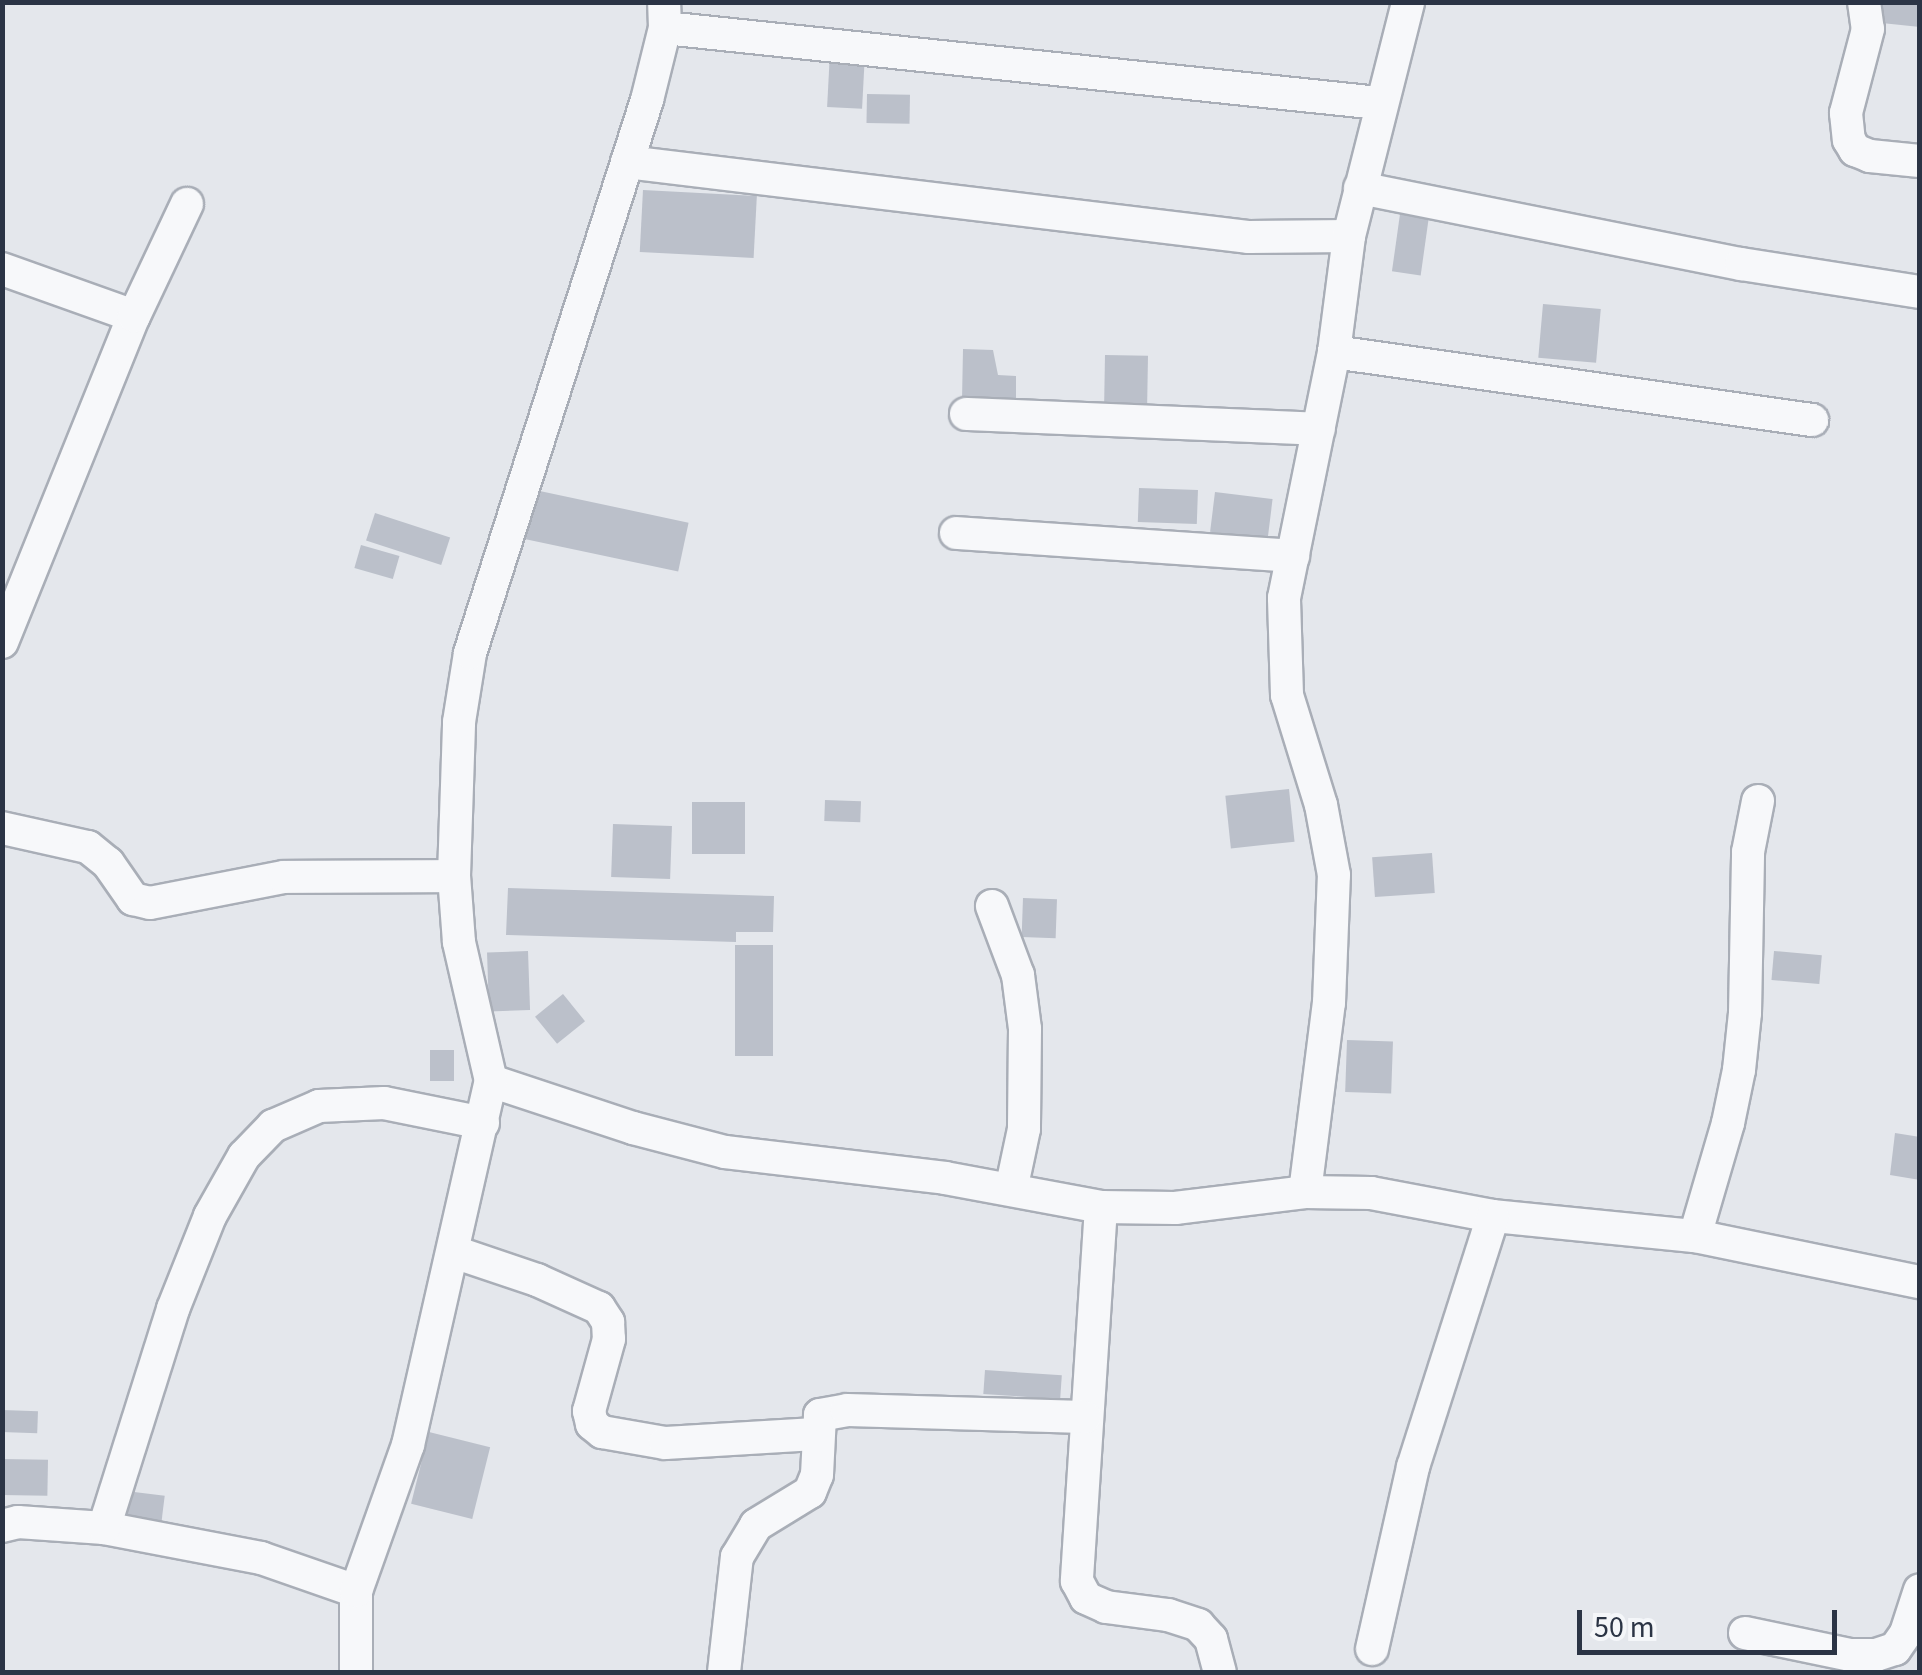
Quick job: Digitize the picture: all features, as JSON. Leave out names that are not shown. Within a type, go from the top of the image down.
[{"type":"street","points":[[1305,1192],[1330,1003],[1334,905],[1322,805],[1286,695],[1284,598],[1334,352],[1349,236],[1379,103],[1408,2]]},
{"type":"street","points":[[1864,2],[1868,29],[1846,113],[1849,140],[1855,150],[1870,156],[1920,161]]},
{"type":"street","points":[[356,1672],[356,1591],[408,1446],[491,1081],[469,995],[454,876],[459,722],[470,653],[628,162],[665,15],[1379,103]]},
{"type":"street","points":[[628,162],[1249,237],[1349,236]]},
{"type":"street","points":[[1360,188],[1741,264],[1920,292]]},
{"type":"street","points":[[2,642],[134,316],[187,204]]},
{"type":"street","points":[[2,269],[134,316]]},
{"type":"street","points":[[1334,352],[1812,420]]},
{"type":"street","points":[[966,414],[1319,429]]},
{"type":"street","points":[[956,533],[1293,556]]},
{"type":"street","points":[[1695,1236],[1728,1123],[1738,1070],[1745,1013],[1748,852],[1758,801]]},
{"type":"street","points":[[2,828],[88,848],[108,863],[133,899],[150,903],[284,877],[454,876]]},
{"type":"street","points":[[992,906],[1018,975],[1025,1029],[1024,1129],[1011,1190]]},
{"type":"street","points":[[491,1081],[551,1103],[726,1152],[1011,1190],[1101,1207],[1193,1207],[1305,1192],[1371,1192],[1493,1216],[1695,1236],[1920,1282]]},
{"type":"street","points":[[104,1528],[173,1309],[210,1216],[244,1156],[274,1126],[320,1106],[384,1103],[483,1123]]},
{"type":"street","points":[[1101,1207],[1077,1581],[1086,1598],[1106,1607],[1168,1615],[1198,1624],[1211,1639],[1220,1672]]},
{"type":"street","points":[[1372,1649],[1413,1467],[1493,1216]]},
{"type":"street","points":[[454,1252],[537,1280],[599,1308],[608,1322],[609,1340],[589,1411],[592,1424],[602,1432],[665,1442],[816,1434]]},
{"type":"street","points":[[724,1672],[737,1557],[756,1525],[810,1492],[817,1475],[816,1434],[820,1416],[828,1411],[1085,1417]]},
{"type":"street","points":[[2,1526],[18,1522],[104,1528],[261,1558],[356,1591]]},
{"type":"street","points":[[1745,1633],[1850,1655],[1895,1650],[1906,1633],[1920,1590]]},
{"type":"building","points":[[1875,2],[1920,2],[1920,27],[1872,22]]},
{"type":"building","points":[[830,52],[865,54],[862,109],[827,107]]},
{"type":"building","points":[[867,94],[910,95],[909,124],[866,123]]},
{"type":"building","points":[[643,190],[757,196],[754,258],[640,252]]},
{"type":"building","points":[[1401,207],[1430,211],[1421,275],[1392,271]]},
{"type":"building","points":[[1543,304],[1601,309],[1596,363],[1538,358]]},
{"type":"building","points":[[963,349],[993,350],[998,375],[1016,376],[1016,401],[962,400]]},
{"type":"building","points":[[1105,355],[1148,356],[1147,406],[1104,405]]},
{"type":"building","points":[[1139,488],[1198,490],[1197,524],[1138,522]]},
{"type":"building","points":[[535,490],[689,523],[678,572],[525,539]]},
{"type":"building","points":[[1215,492],[1273,499],[1268,539],[1210,532]]},
{"type":"building","points":[[375,513],[450,537],[441,565],[366,541]]},
{"type":"building","points":[[361,545],[399,556],[393,579],[354,568]]},
{"type":"building","points":[[1289,789],[1295,842],[1231,848],[1225,796]]},
{"type":"building","points":[[825,800],[861,801],[860,822],[824,821]]},
{"type":"building","points":[[692,802],[745,802],[745,854],[692,854]]},
{"type":"building","points":[[613,824],[672,826],[670,879],[611,877]]},
{"type":"building","points":[[1432,853],[1435,893],[1375,897],[1372,857]]},
{"type":"building","points":[[508,888],[774,896],[773,932],[736,932],[736,942],[506,935]]},
{"type":"building","points":[[1023,898],[1057,899],[1056,938],[1022,937]]},
{"type":"building","points":[[735,945],[773,945],[773,1056],[735,1056]]},
{"type":"building","points":[[528,951],[530,1010],[489,1011],[487,952]]},
{"type":"building","points":[[1774,951],[1822,955],[1819,984],[1771,980]]},
{"type":"building","points":[[563,994],[585,1021],[557,1044],[535,1017]]},
{"type":"building","points":[[1347,1040],[1393,1042],[1391,1094],[1345,1092]]},
{"type":"building","points":[[430,1050],[454,1050],[454,1081],[430,1081]]},
{"type":"building","points":[[1895,1133],[1920,1137],[1920,1180],[1890,1175]]},
{"type":"building","points":[[985,1370],[1062,1375],[1060,1399],[983,1394]]},
{"type":"building","points":[[2,1410],[38,1411],[37,1433],[2,1432]]},
{"type":"building","points":[[429,1432],[490,1447],[472,1519],[411,1504]]},
{"type":"building","points":[[2,1459],[48,1460],[47,1496],[2,1495]]},
{"type":"building","points":[[126,1491],[165,1496],[160,1532],[121,1528]]}]
